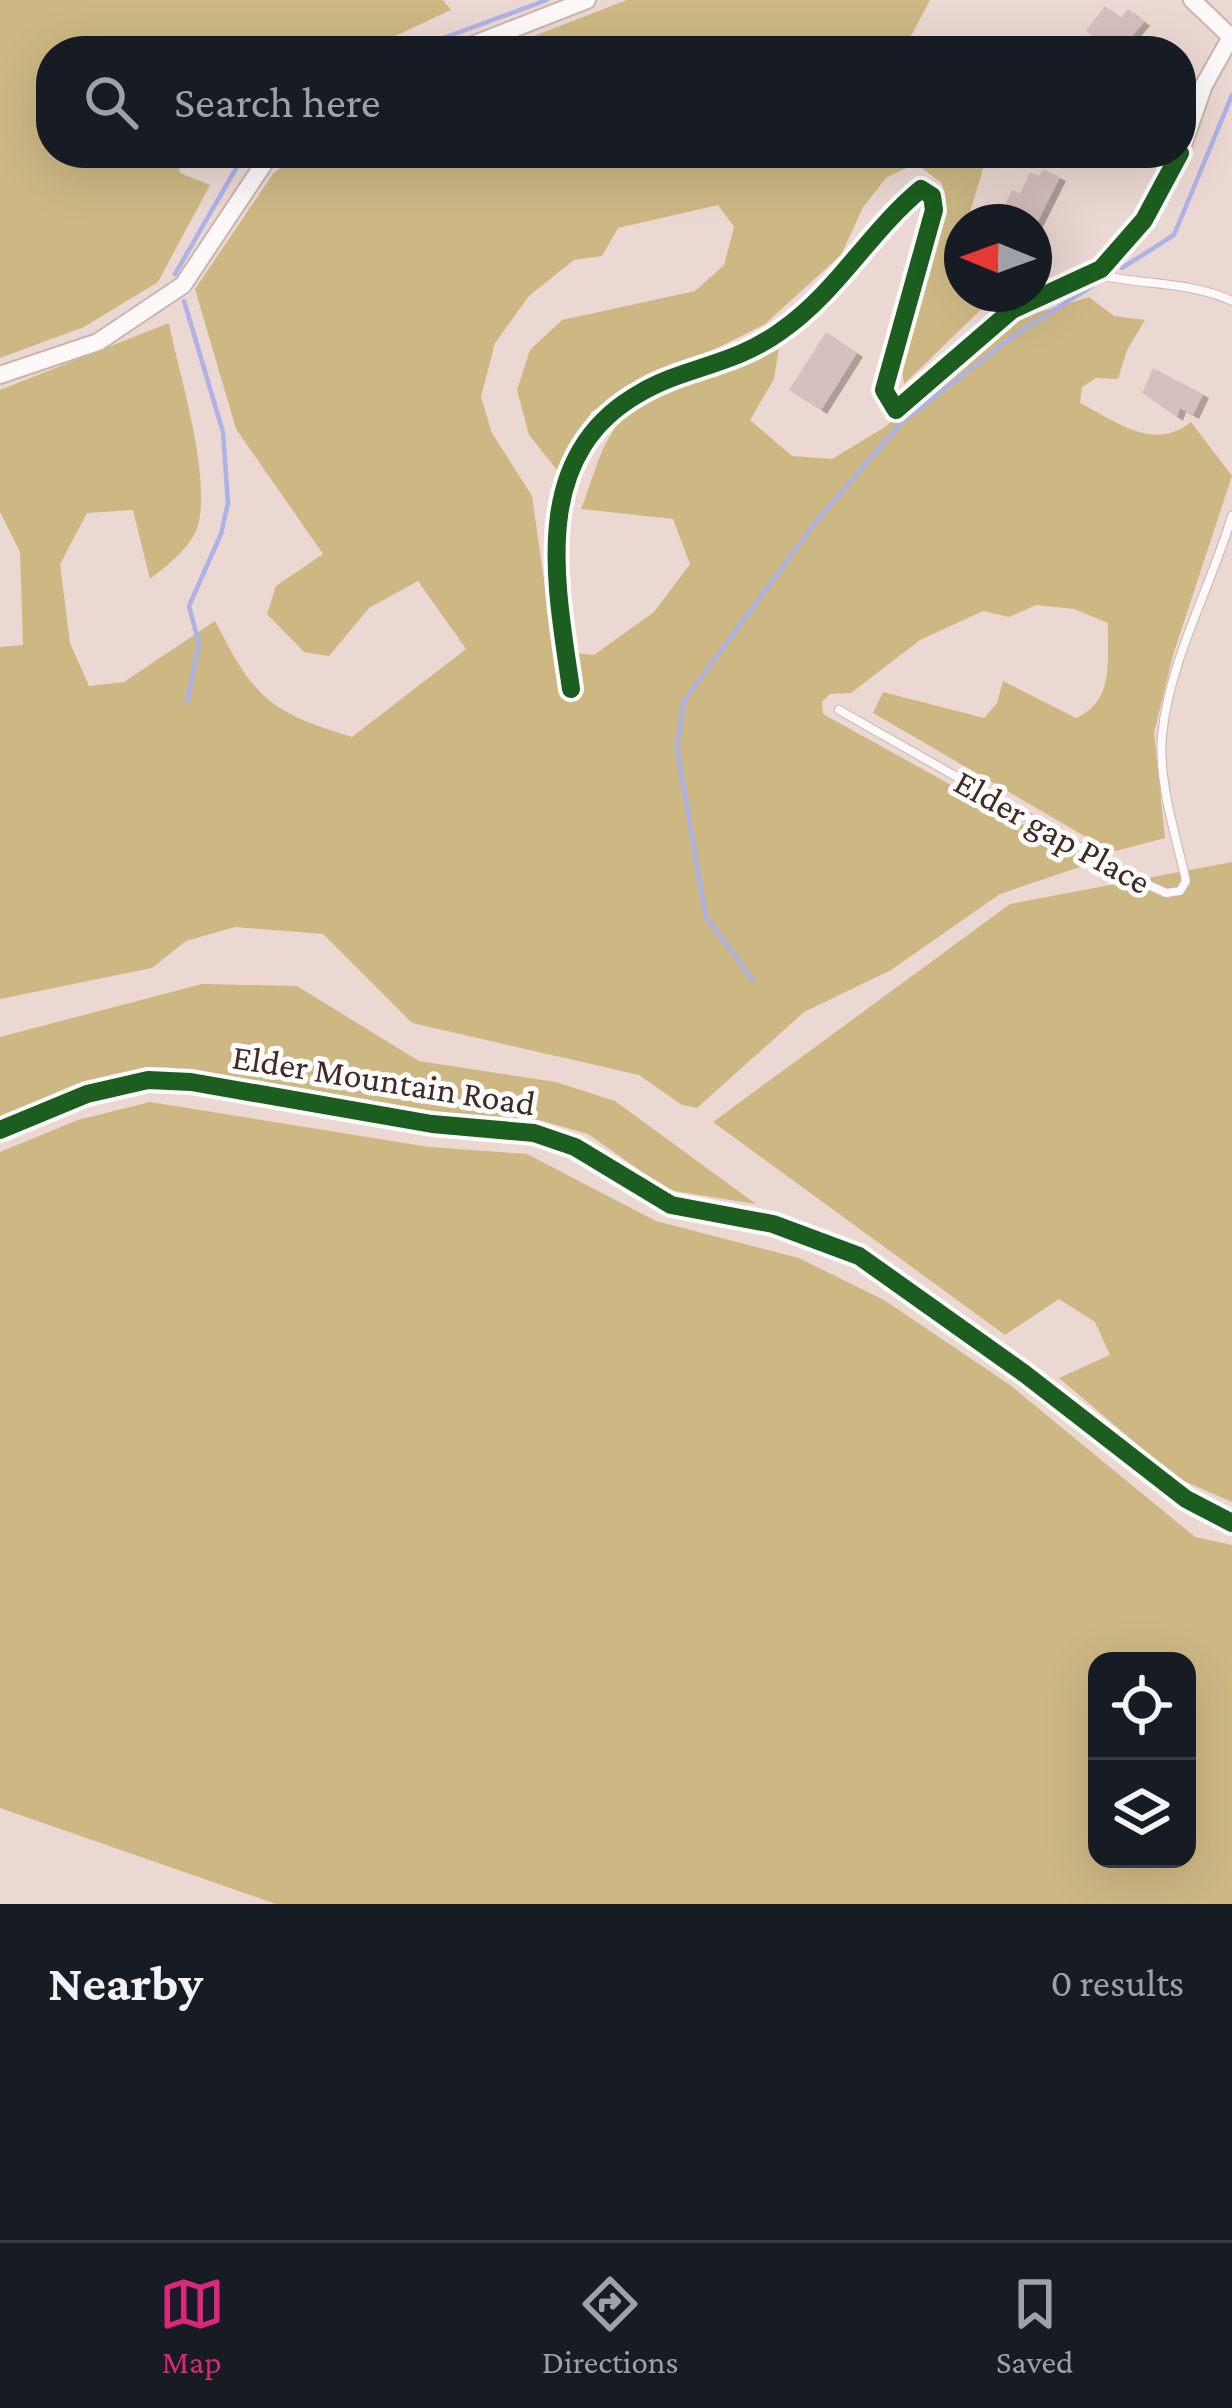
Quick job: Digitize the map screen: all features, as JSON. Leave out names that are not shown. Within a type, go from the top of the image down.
[{"type":"street","points":[[495,36],[587,0]]},
{"type":"street","points":[[1192,0],[1232,37],[1196,108]]},
{"type":"street","points":[[0,375],[98,342],[183,285],[261,168]]},
{"type":"street","points":[[571,689],[553,563],[556,509],[582,444],[608,416],[642,391],[740,359],[787,328],[834,289],[887,216],[921,189],[932,196],[934,210],[884,390],[896,410],[1012,310],[1092,273],[1144,220],[1172,168]]},
{"type":"street","name":"Elder Mountain Road","points":[[0,1130],[87,1094],[148,1080],[190,1082],[432,1124],[534,1133],[575,1147],[671,1205],[773,1224],[859,1256],[1025,1374],[1186,1499],[1232,1522]]},
{"type":"lane","points":[[1092,273],[1148,287],[1212,291],[1232,301]]},
{"type":"lane","name":"Elder gap Place","points":[[839,710],[1140,881],[1166,893],[1180,891],[1186,881],[1170,811],[1162,736],[1184,654],[1232,516]]},
{"type":"shaded area","points":[[0,0],[443,0],[451,10],[395,36],[36,36],[36,168],[180,168],[180,173],[210,185],[158,282],[84,327],[0,358]]},
{"type":"shaded area","points":[[627,0],[930,0],[911,36],[534,36]]},
{"type":"shaded area","points":[[280,168],[907,168],[887,177],[863,207],[841,255],[765,324],[592,411],[557,470],[529,435],[517,390],[530,350],[562,320],[695,291],[724,265],[734,227],[718,205],[618,228],[602,256],[574,260],[529,296],[495,343],[481,397],[492,433],[532,496],[554,651],[594,655],[654,612],[690,564],[673,519],[581,509],[613,431],[644,404],[779,349],[774,379],[750,420],[792,456],[832,459],[885,427],[1004,323],[1089,297],[1114,316],[1145,320],[1127,350],[1118,379],[1096,378],[1082,387],[1080,403],[1149,434],[1177,431],[1191,422],[1232,476],[1173,655],[1154,733],[1165,838],[1112,852],[873,713],[883,692],[984,718],[997,703],[1003,681],[1076,718],[1089,711],[1106,678],[1108,623],[1074,609],[1036,605],[1009,617],[983,611],[920,640],[851,693],[830,694],[822,702],[823,714],[1092,863],[1000,894],[891,970],[804,1012],[697,1108],[682,1105],[639,1075],[412,1023],[323,934],[235,927],[186,941],[152,968],[0,999],[0,647],[23,645],[20,552],[0,512],[0,390],[169,323],[197,449],[199,522],[186,546],[150,579],[133,510],[87,513],[60,564],[70,643],[89,686],[124,682],[215,621],[241,668],[267,698],[301,719],[352,737],[466,649],[418,581],[369,608],[329,656],[304,652],[267,614],[276,586],[323,554],[236,429],[195,289]]},
{"type":"shaded area","points":[[921,168],[983,168],[972,204],[946,204],[942,183]]},
{"type":"shaded area","points":[[944,222],[944,312],[978,312],[904,384],[902,369]]},
{"type":"shaded area","points":[[1232,862],[1232,1502],[1177,1478],[1059,1378],[1110,1355],[1095,1322],[1059,1299],[1005,1335],[713,1122],[1010,904]]},
{"type":"shaded area","points":[[202,984],[297,986],[419,1061],[556,1082],[615,1101],[756,1204],[668,1190],[588,1134],[539,1120],[455,1115],[164,1067],[79,1083],[0,1117],[0,1037]]},
{"type":"shaded area","points":[[150,1102],[429,1147],[527,1154],[656,1221],[799,1258],[884,1300],[1010,1385],[1195,1537],[1232,1545],[1232,1904],[276,1904],[0,1808],[0,1152],[78,1120]]},
{"type":"building","points":[[1105,6],[1120,18],[1128,9],[1144,22],[1132,36],[1092,36],[1086,31]]},
{"type":"building","points":[[1043,169],[1060,177],[1046,204],[1005,204],[1012,190],[1020,194],[1030,172],[1039,176]]},
{"type":"building","points":[[826,332],[857,353],[821,410],[789,390]]},
{"type":"building","points":[[1153,368],[1203,394],[1193,415],[1180,408],[1177,417],[1142,393]]},
{"type":"waterway","points":[[449,36],[547,0]]},
{"type":"waterway","points":[[1122,268],[1174,235],[1232,95]]},
{"type":"waterway","points":[[175,274],[236,168]]},
{"type":"waterway","points":[[753,980],[706,917],[677,749],[684,701],[815,523],[903,421],[1015,335],[1092,286]]},
{"type":"waterway","points":[[184,301],[223,432],[228,503],[221,534],[189,606],[199,644],[187,702]]},
{"type":"cycle path","points":[[571,689],[560,607],[558,525],[565,487],[580,451],[604,420],[657,384],[745,352],[781,331],[819,298],[921,189],[932,196],[934,210],[884,390],[896,410],[1012,310],[1101,269],[1144,220],[1172,168]]},
{"type":"cycle path","points":[[0,1130],[87,1094],[148,1080],[191,1082],[432,1124],[534,1133],[575,1147],[671,1205],[773,1224],[859,1256],[1025,1374],[1186,1499],[1232,1523]]}]
